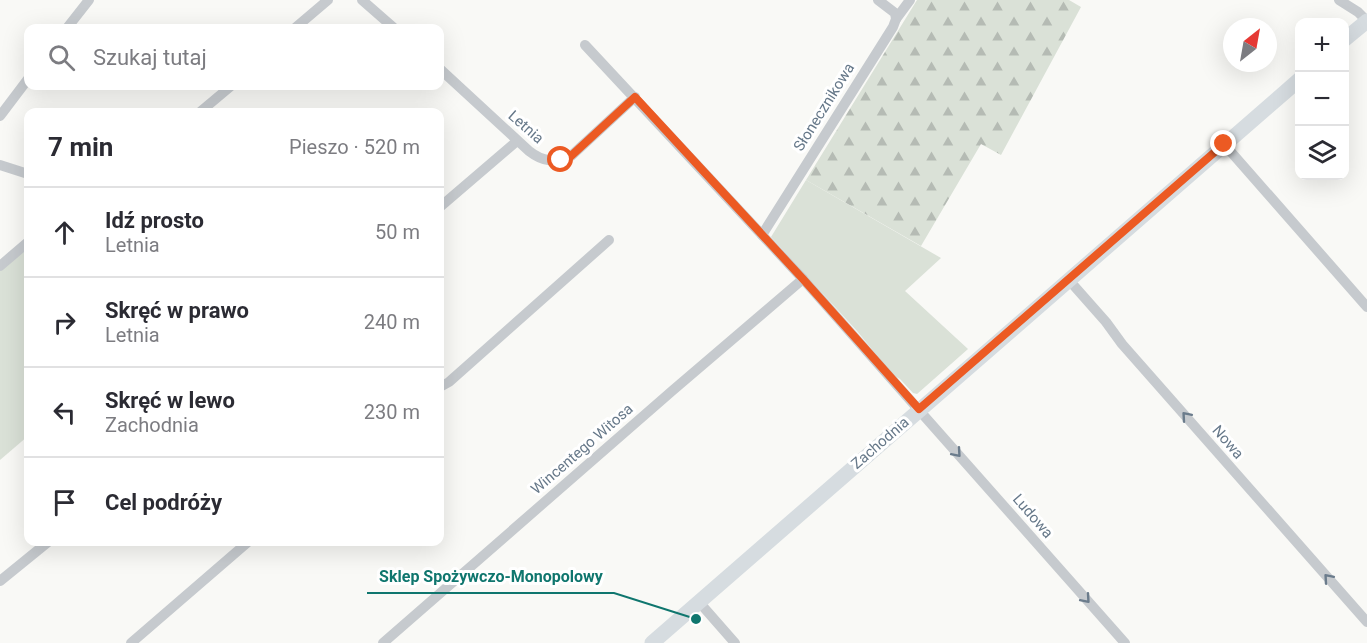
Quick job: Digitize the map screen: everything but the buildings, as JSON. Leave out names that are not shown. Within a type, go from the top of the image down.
[{"type":"street","points":[[70,24],[88,0]]},
{"type":"street","points":[[300,24],[328,0]]},
{"type":"street","points":[[362,0],[389,24]]},
{"type":"street","points":[[878,0],[891,8],[896,19]]},
{"type":"street","name":"Słonecznikowa","points":[[762,235],[910,0]]},
{"type":"street","points":[[1339,0],[1358,12],[1367,21],[1349,36]]},
{"type":"street","points":[[585,45],[803,279],[919,409]]},
{"type":"street","name":"Letnia","points":[[444,73],[517,141],[543,160],[561,160],[571,156],[635,97]]},
{"type":"street","name":"Zachodnia","points":[[652,643],[1295,82]]},
{"type":"street","points":[[0,116],[24,84]]},
{"type":"street","points":[[205,108],[226,90]]},
{"type":"street","points":[[444,204],[517,141]]},
{"type":"street","points":[[1224,144],[1367,307]]},
{"type":"street","points":[[0,165],[24,173]]},
{"type":"street","points":[[444,385],[609,240]]},
{"type":"street","points":[[0,266],[24,245]]},
{"type":"street","name":"Wincentego Witosa","points":[[382,643],[803,279]]},
{"type":"street","name":"Nowa","points":[[1068,279],[1106,322],[1122,345],[1367,622]]},
{"type":"street","name":"Ludowa","points":[[919,409],[1125,643]]},
{"type":"street","points":[[0,581],[43,546]]},
{"type":"street","points":[[131,643],[243,546]]},
{"type":"street","points":[[699,602],[735,643]]},
{"type":"green space","points":[[917,0],[1069,0],[1081,7],[1001,155],[981,144],[921,246],[806,180]]},
{"type":"green space","points":[[806,180],[941,258],[905,291],[968,349],[917,394],[893,375],[857,331],[771,237]]},
{"type":"green space","points":[[24,250],[24,439],[0,460],[0,271]]},
{"type":"place","name":"Sklep Spożywczo-Monopolowy","points":[[696,619]]},
{"type":"route","points":[[561,160],[571,156],[635,97],[919,409],[1224,144]]}]
